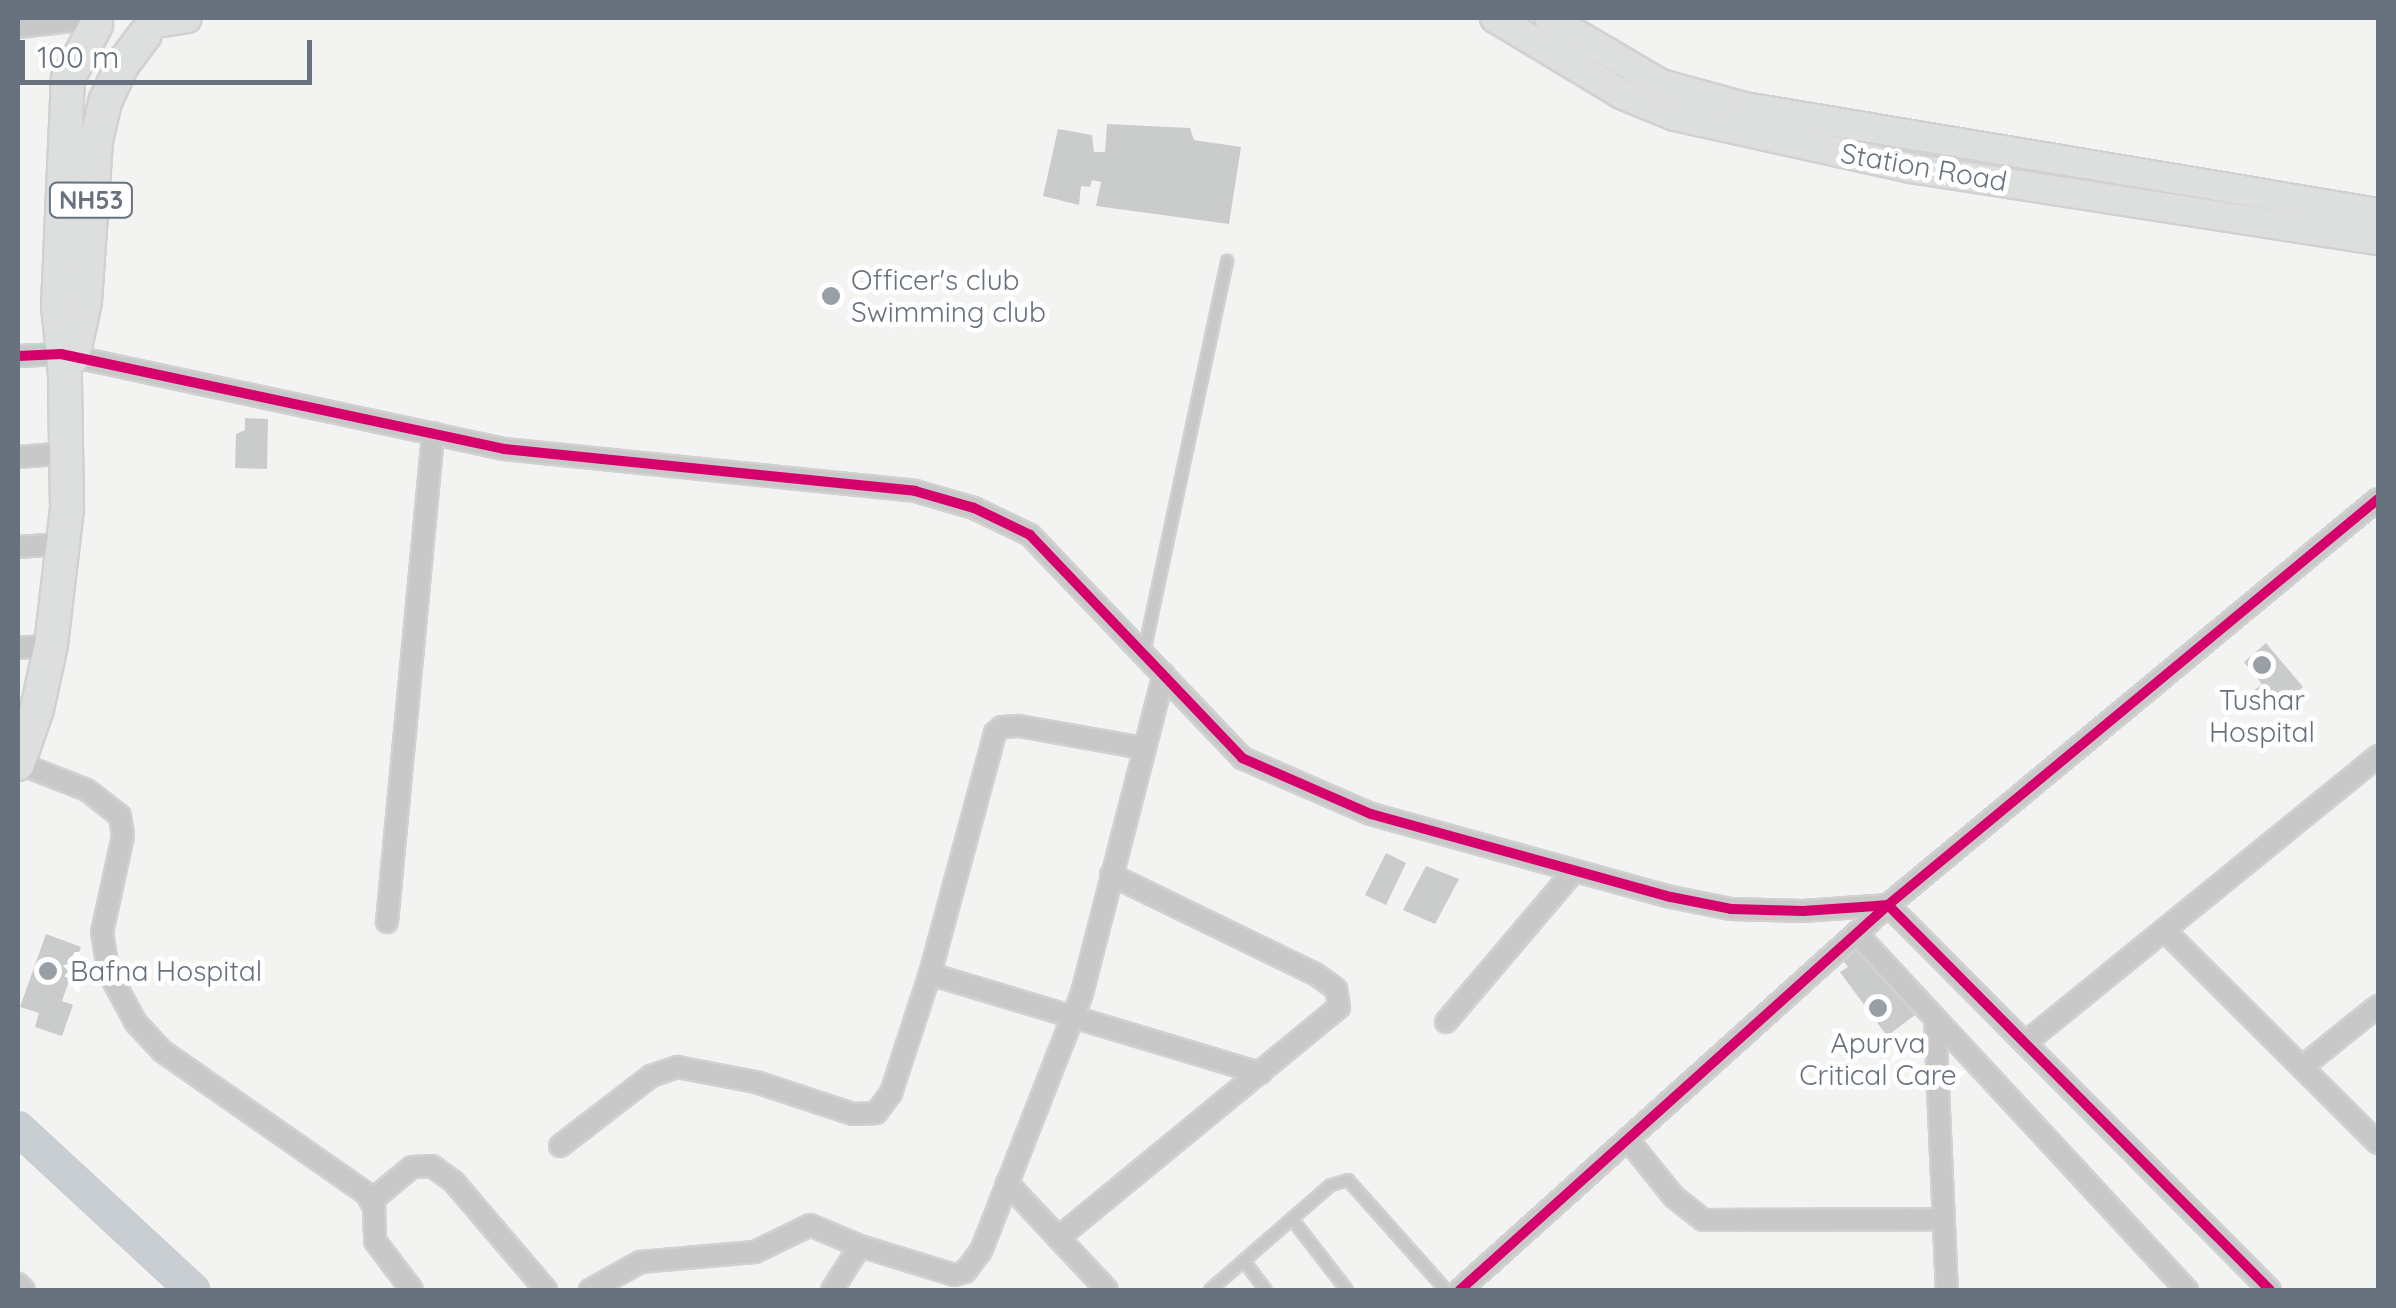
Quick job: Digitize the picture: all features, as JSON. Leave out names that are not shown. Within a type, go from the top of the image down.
[{"type":"main road","name":"Station Road","points":[[1495,18],[1622,96],[1757,109],[2378,213]]},
{"type":"main road","name":"Station Road","points":[[1549,18],[1647,77],[1678,103],[1912,168],[2378,240]]},
{"type":"main road","points":[[85,20],[116,37],[166,23]]},
{"type":"main road","name":"NH53","points":[[66,362],[58,306],[68,79],[85,20]]},
{"type":"main road","name":"NH53","points":[[66,362],[85,302],[96,141],[105,102],[122,65],[166,23]]},
{"type":"main road","points":[[18,764],[51,645],[63,544],[68,453],[66,362]]},
{"type":"street","points":[[18,24],[85,20]]},
{"type":"street","points":[[18,356],[66,362],[504,449],[915,491],[974,508],[1030,534],[1242,758],[1370,814],[1731,909],[1803,911],[1888,905],[2270,1290]]},
{"type":"street","points":[[386,922],[433,434]]},
{"type":"street","points":[[18,456],[68,453]]},
{"type":"street","points":[[1460,1290],[1859,936],[1888,905],[2378,499]]},
{"type":"street","points":[[18,547],[63,544]]},
{"type":"street","points":[[18,648],[51,645]]},
{"type":"street","points":[[590,1290],[640,1262],[755,1252],[799,1227],[823,1228],[860,1246],[943,1274],[965,1272],[981,1251],[1072,1016],[1164,674]]},
{"type":"street","points":[[560,1146],[652,1076],[676,1066],[756,1082],[853,1114],[876,1113],[892,1093],[930,974],[996,733],[1002,727],[1019,726],[1142,748]]},
{"type":"street","points":[[2025,1043],[2377,759]]},
{"type":"street","points":[[18,764],[88,790],[120,816],[123,836],[102,932],[108,970],[136,1023],[162,1051],[371,1201],[375,1241],[412,1290]]},
{"type":"street","points":[[1446,1022],[1574,870]]},
{"type":"street","points":[[1058,1238],[1340,1007],[1336,989],[1315,974],[1111,875]]},
{"type":"street","points":[[2164,930],[2378,1142]]},
{"type":"street","points":[[1859,936],[2187,1290]]},
{"type":"street","points":[[930,974],[1260,1073]]},
{"type":"street","points":[[2302,1067],[2378,1006]]},
{"type":"street","points":[[1935,1018],[1947,1290]]},
{"type":"street","points":[[1628,1140],[1674,1197],[1703,1220],[1942,1219]]},
{"type":"street","points":[[371,1201],[412,1167],[432,1166],[453,1181],[546,1290]]},
{"type":"street","points":[[1007,1183],[1107,1290]]},
{"type":"street","points":[[832,1290],[860,1246]]},
{"type":"street","points":[[965,1272],[979,1290]]},
{"type":"street","points":[[18,1284],[24,1290]]},
{"type":"lane","points":[[1144,653],[1227,261]]},
{"type":"lane","points":[[1210,1290],[1331,1185],[1348,1180],[1446,1290]]},
{"type":"lane","points":[[1292,1219],[1346,1290]]},
{"type":"lane","points":[[1244,1260],[1266,1290]]},
{"type":"building","points":[[1107,124],[1190,128],[1194,140],[1241,147],[1229,224],[1096,206],[1101,182],[1092,180],[1090,187],[1081,186],[1079,205],[1043,196],[1058,129],[1092,135],[1094,152],[1105,152]]},
{"type":"building","points":[[245,418],[268,419],[267,469],[235,468],[236,434],[245,430]]},
{"type":"building","points":[[2266,643],[2303,687],[2272,713],[2253,691],[2262,684],[2244,662]]},
{"type":"building","points":[[1386,853],[1406,863],[1386,905],[1365,895]]},
{"type":"building","points":[[1426,866],[1459,879],[1435,924],[1403,910]]},
{"type":"building","points":[[46,934],[81,947],[62,1001],[73,1005],[62,1036],[35,1027],[39,1013],[20,1007]]},
{"type":"building","points":[[1864,944],[1915,1015],[1887,1036],[1840,972],[1848,967],[1842,959]]},
{"type":"waterway","points":[[18,1128],[193,1290]]},
{"type":"cycle path","points":[[18,356],[61,354],[504,449],[915,491],[974,508],[1030,535],[1242,758],[1371,814],[1671,897],[1731,909],[1803,911],[1888,905],[2270,1290]]},
{"type":"cycle path","points":[[1460,1290],[1888,905],[2378,499]]},
{"type":"place","name":"Officer's club Swimming club","points":[[831,296]]},
{"type":"place","name":"Tushar Hospital","points":[[2262,665]]},
{"type":"place","name":"Bafna Hospital","points":[[48,971]]},
{"type":"place","name":"Apurva Critical Care","points":[[1878,1008]]}]
